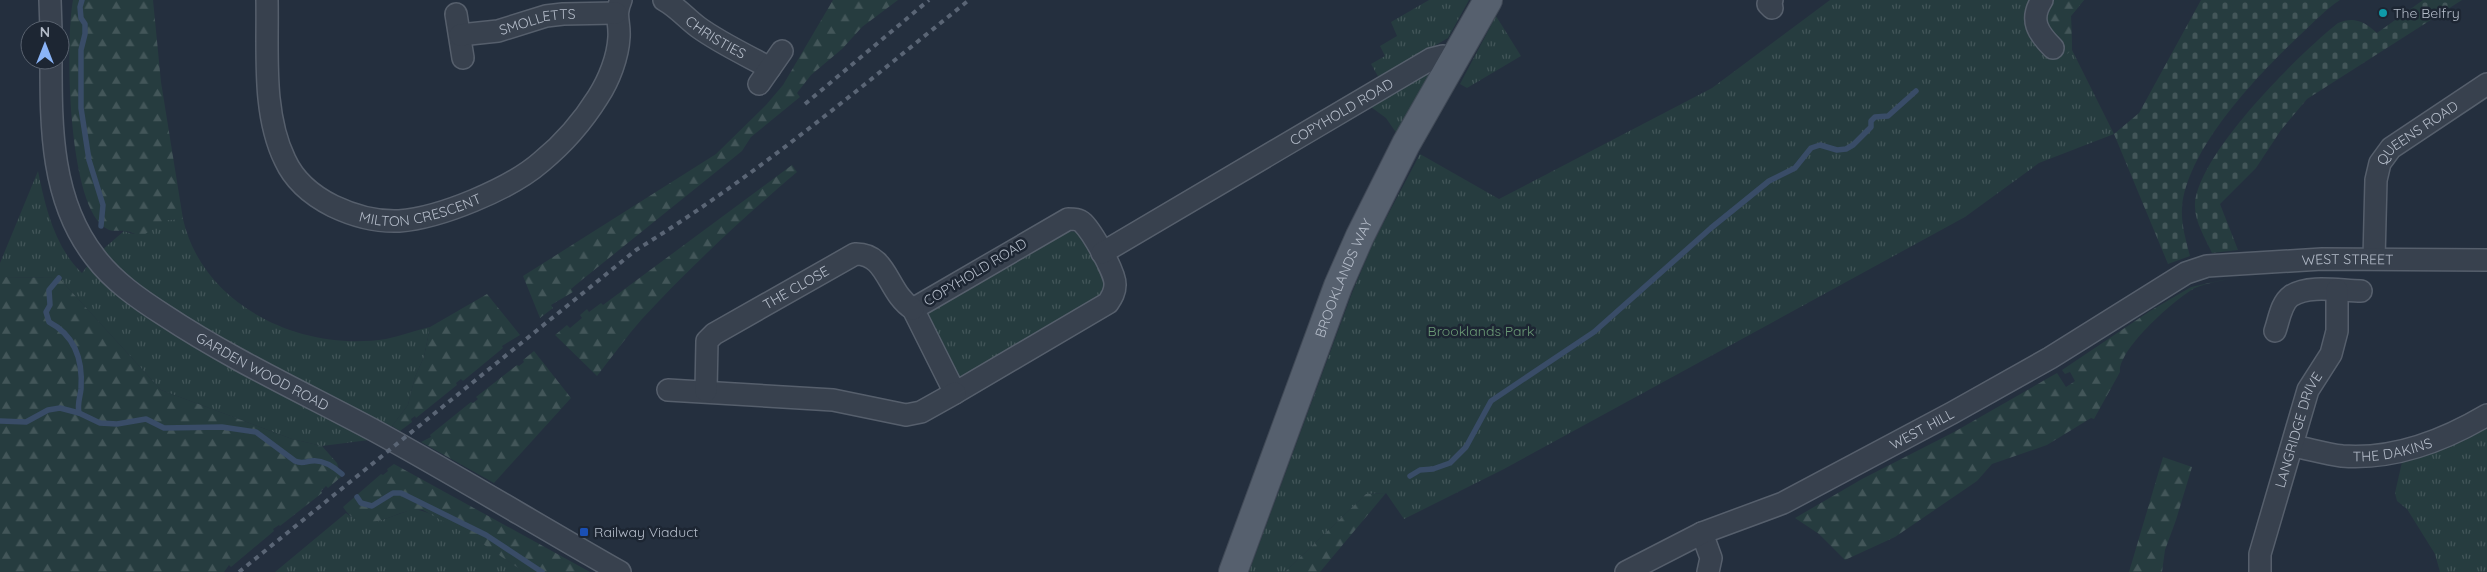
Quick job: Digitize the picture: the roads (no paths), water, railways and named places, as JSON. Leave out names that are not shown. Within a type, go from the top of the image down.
[{"type":"main road","name":"BROOKLANDS WAY","points":[[1233,572],[1338,286],[1406,144],[1488,0]]},
{"type":"street","points":[[50,0],[50,20]]},
{"type":"street","name":"MILTON CRESCENT","points":[[267,0],[270,102],[275,135],[285,161],[301,185],[320,199],[345,212],[370,219],[400,221],[428,216],[494,191],[526,173],[564,141],[585,117],[609,75],[619,36],[618,6]]},
{"type":"street","name":"CHRISTIES","points":[[664,0],[675,5],[692,22],[764,76],[782,51]]},
{"type":"street","points":[[2042,0],[2036,8],[2034,21],[2038,32],[2053,48]]},
{"type":"street","name":"SMOLLETTS","points":[[460,35],[498,31],[546,16],[618,6]]},
{"type":"street","points":[[456,14],[462,58]]},
{"type":"street","name":"COPYHOLD ROAD","points":[[1102,253],[1431,60],[1443,56],[1454,60]]},
{"type":"street","name":"GARDEN WOOD ROAD","points":[[51,70],[54,151],[65,200],[72,220],[94,257],[119,282],[190,333],[378,433],[620,572]]},
{"type":"street","name":"QUEENS ROAD","points":[[2374,259],[2376,180],[2380,163],[2391,148],[2487,84]]},
{"type":"street","name":"COPYHOLD ROAD","points":[[1068,219],[1078,219],[1083,223],[1102,253],[1116,283],[1114,293],[1108,303],[955,393],[913,309],[1068,219]]},
{"type":"street","name":"THE CLOSE","points":[[706,391],[707,341],[714,334],[854,254],[866,254],[877,260],[904,304],[913,309]]},
{"type":"street","name":"WEST STREET","points":[[2207,266],[2312,259],[2487,260]]},
{"type":"street","name":"WEST HILL","points":[[1626,572],[1702,533],[1783,503],[1859,463],[1952,414],[2050,358],[2169,282],[2186,273],[2207,266]]},
{"type":"street","points":[[2275,330],[2283,306],[2291,296],[2308,290],[2361,291]]},
{"type":"street","name":"LANGRIDGE DRIVE","points":[[2260,572],[2260,554],[2308,390],[2331,354],[2337,332],[2337,290]]},
{"type":"street","points":[[668,390],[833,400],[906,415],[921,412],[955,393]]},
{"type":"street","name":"THE DAKINS","points":[[2293,446],[2341,456],[2372,456],[2399,452],[2426,445],[2456,432],[2487,414]]},
{"type":"street","points":[[1702,533],[1711,558],[1708,572]]},
{"type":"waterway","points":[[82,0],[80,7],[81,18],[85,24],[85,34],[81,50],[81,108],[89,160],[103,205],[101,226]]},
{"type":"waterway","points":[[1410,476],[1420,470],[1433,469],[1450,463],[1466,447],[1491,401],[1594,332],[1711,228],[1769,181],[1795,168],[1811,148],[1820,145],[1837,150],[1846,149],[1853,145],[1871,127],[1871,121],[1875,117],[1888,116],[1916,91]]},
{"type":"waterway","points":[[59,278],[49,290],[50,305],[46,312],[49,322],[66,334],[72,342],[79,359],[81,369],[79,413]]},
{"type":"waterway","points":[[0,421],[26,422],[48,410],[60,408],[79,413],[100,423],[117,424],[146,419],[164,428],[222,427],[256,432],[295,461],[301,463],[311,461],[324,462],[342,474]]},
{"type":"waterway","points":[[357,497],[361,503],[372,506],[393,493],[401,493],[486,535],[542,572]]},
{"type":"railway","points":[[805,104],[929,0]]},
{"type":"railway","points":[[239,572],[636,250],[680,222],[765,162],[969,0]]},
{"type":"place","name":"The Belfry","points":[[2383,13]]},
{"type":"place","name":"Railway Viaduct","points":[[584,532]]},
{"type":"park label","name":"Brooklands Park","points":[[1481,331]]}]
